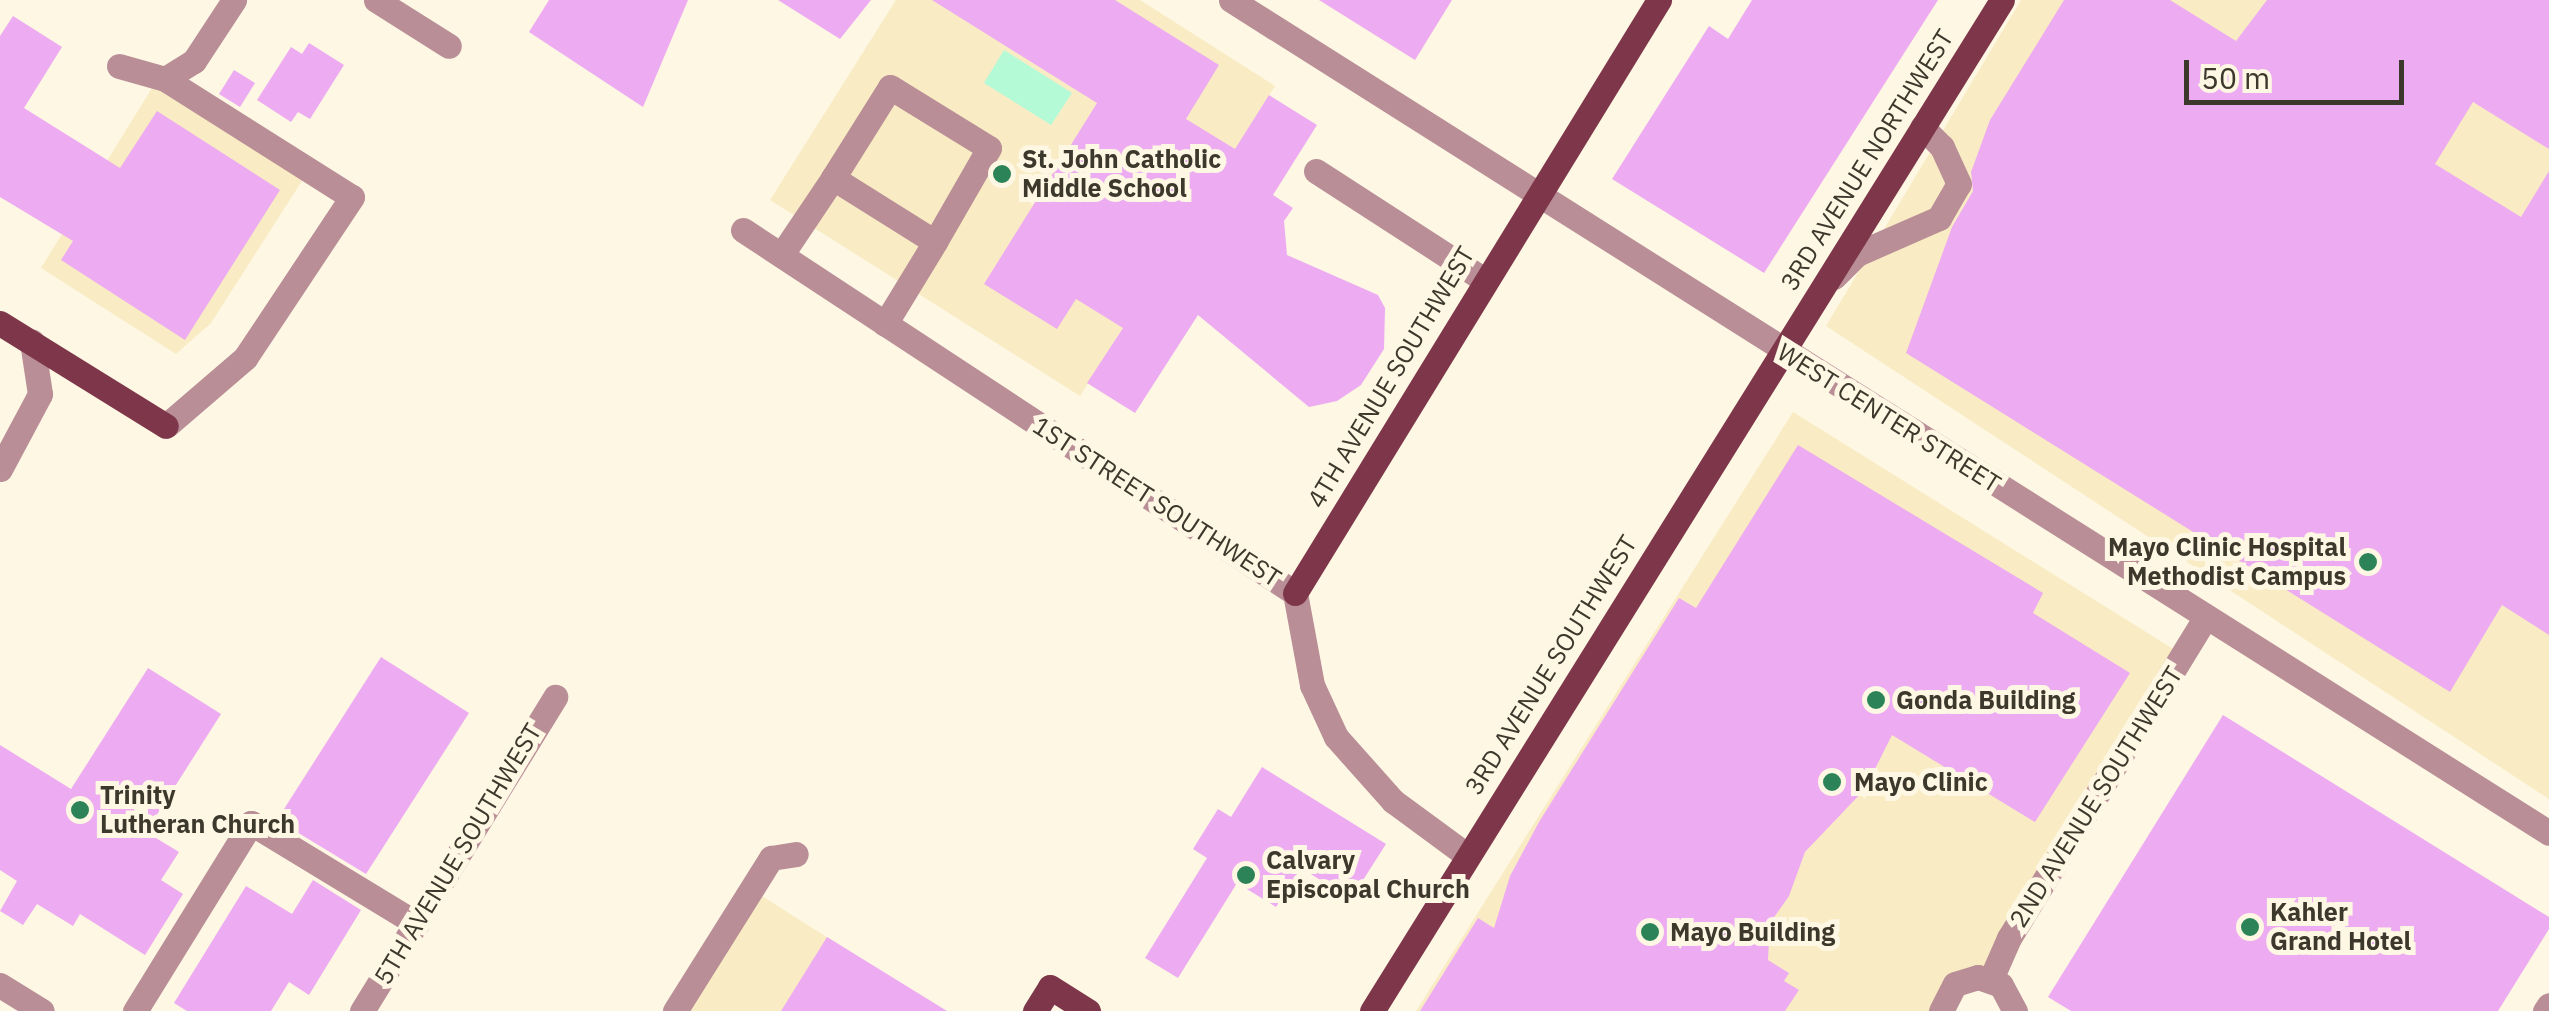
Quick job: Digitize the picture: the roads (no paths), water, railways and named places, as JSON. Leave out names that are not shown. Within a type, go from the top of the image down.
[{"type":"main road","name":"4TH AVENUE SOUTHWEST","points":[[1295,593],[1659,0]]},
{"type":"main road","name":"3RD AVENUE NORTHWEST","points":[[1783,352],[2002,0]]},
{"type":"main road","points":[[0,322],[166,426]]},
{"type":"main road","name":"3RD AVENUE SOUTHWEST","points":[[1372,1011],[1783,352]]},
{"type":"main road","points":[[1035,1011],[1050,987],[1088,1011]]},
{"type":"street","points":[[165,79],[194,61],[234,0]]},
{"type":"street","points":[[376,0],[448,46]]},
{"type":"street","name":"WEST CENTER STREET","points":[[1231,0],[2549,833]]},
{"type":"street","points":[[119,66],[165,79],[352,197],[245,358],[166,426]]},
{"type":"street","points":[[782,254],[890,87],[989,148],[885,324]]},
{"type":"street","points":[[1820,292],[1857,254],[1939,218],[1959,184],[1942,147],[1922,127]]},
{"type":"street","points":[[1316,171],[1486,280]]},
{"type":"street","points":[[833,178],[935,242]]},
{"type":"street","name":"1ST STREET SOUTHWEST","points":[[743,230],[1295,593],[1312,684],[1336,737],[1393,801],[1468,856]]},
{"type":"street","points":[[0,469],[40,394],[32,342]]},
{"type":"street","name":"2ND AVENUE SOUTHWEST","points":[[1991,979],[2009,938],[2205,618]]},
{"type":"street","name":"5TH AVENUE SOUTHWEST","points":[[362,1011],[555,697]]},
{"type":"street","points":[[135,1011],[251,824],[417,924]]},
{"type":"street","points":[[675,1011],[771,858],[796,854]]},
{"type":"street","points":[[1941,1011],[1956,984],[1991,979],[2010,994],[2015,1011]]},
{"type":"street","points":[[0,985],[42,1011]]},
{"type":"place","name":"St. John Catholic Middle School","points":[[1002,174]]},
{"type":"place","name":"Mayo Clinic Hospital Methodist Campus","points":[[2368,562]]},
{"type":"place","name":"Gonda Building","points":[[1876,700]]},
{"type":"place","name":"Mayo Clinic","points":[[1832,782]]},
{"type":"place","name":"Trinity Lutheran Church","points":[[80,810]]},
{"type":"place","name":"Calvary Episcopal Church","points":[[1246,875]]},
{"type":"place","name":"Kahler Grand Hotel","points":[[2250,927]]},
{"type":"place","name":"Mayo Building","points":[[1650,932]]}]
